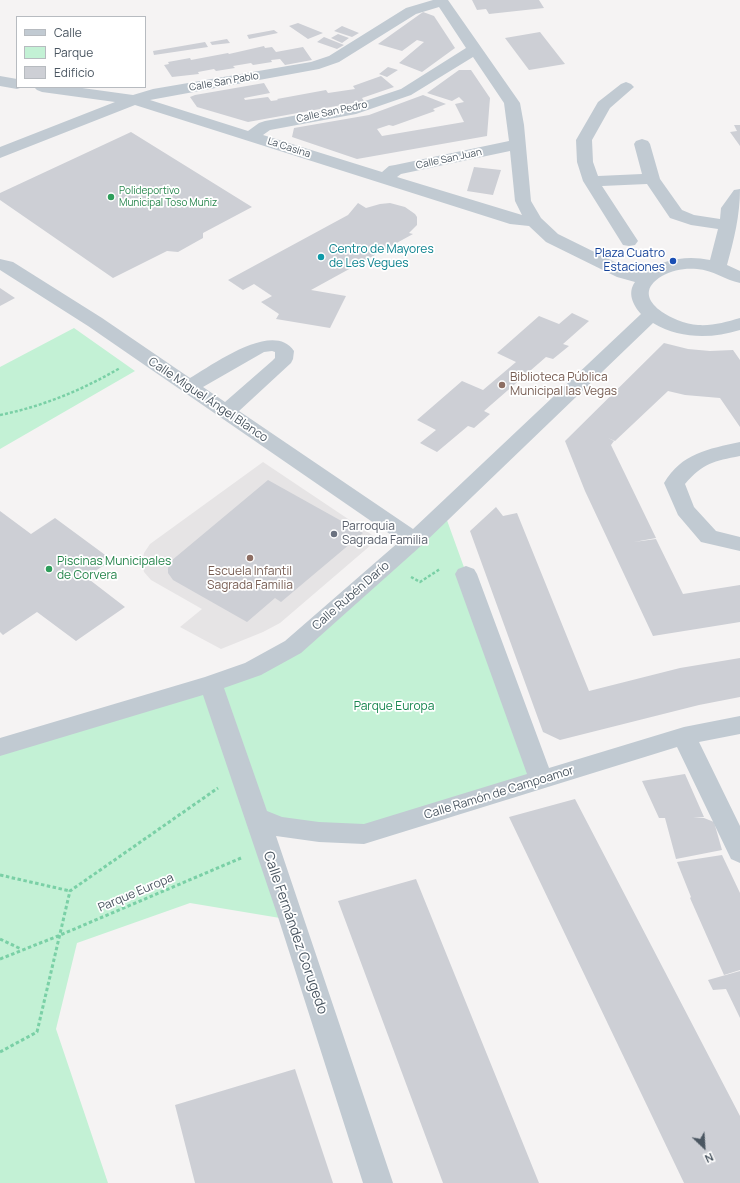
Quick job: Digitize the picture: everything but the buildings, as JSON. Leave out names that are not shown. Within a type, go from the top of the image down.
[{"type":"street","points":[[441,1],[512,103],[518,144],[523,200],[534,221],[552,238],[624,274],[646,279]]},
{"type":"street","name":"Calle San Pablo","points":[[0,154],[134,100],[167,92],[314,66],[334,59],[411,11],[441,1]]},
{"type":"street","name":"Calle San Pedro","points":[[251,136],[265,126],[356,109],[406,92],[475,49]]},
{"type":"street","points":[[0,81],[16,84]]},
{"type":"street","points":[[626,87],[604,105],[584,140],[585,162],[591,181],[629,241]]},
{"type":"street","name":"La Casina","points":[[49,88],[134,100],[516,220],[534,221]]},
{"type":"street","name":"Calle San Juan","points":[[384,179],[395,170],[518,144]]},
{"type":"street","points":[[642,144],[652,179],[676,214],[691,220],[728,225]]},
{"type":"street","points":[[591,181],[652,179]]},
{"type":"street","points":[[717,267],[726,237],[730,208],[740,194]]},
{"type":"street","points":[[740,277],[717,267],[696,263],[676,264],[658,270],[646,279],[640,290],[642,302],[652,314],[667,323],[685,329],[706,332],[725,329],[740,324]]},
{"type":"street","name":"Calle Miguel Ángel Blanco","points":[[0,264],[7,266],[95,322],[414,540]]},
{"type":"street","name":"Calle Rubén Darío","points":[[0,748],[212,684],[253,670],[293,647],[414,540],[652,314]]},
{"type":"street","points":[[189,387],[259,347],[273,345],[282,348],[285,351],[284,359],[280,365],[226,412]]},
{"type":"street","points":[[740,449],[708,456],[689,466],[674,482],[686,510],[709,537],[740,544]]},
{"type":"street","points":[[466,574],[541,780]]},
{"type":"street","name":"Calle Fernández Corugedo","points":[[212,684],[256,818],[292,920],[378,1183]]},
{"type":"street","name":"Calle Ramón de Campoamor","points":[[256,818],[280,827],[319,832],[364,834],[684,736],[740,725]]},
{"type":"street","points":[[684,736],[740,852]]},
{"type":"path","points":[[0,415],[23,411],[66,397],[88,387],[143,355]]},
{"type":"path","points":[[388,563],[420,582],[439,569],[466,574]]},
{"type":"path","points":[[0,1052],[37,1032],[58,936],[70,890],[241,772]]},
{"type":"path","name":"Parque Europa","points":[[0,958],[58,936],[266,847]]},
{"type":"path","points":[[0,875],[70,890]]},
{"type":"path","points":[[0,939],[21,950]]},
{"type":"shaded area","name":"Escuela Infantil Sagrada Familia","points":[[263,462],[378,539],[280,623],[263,632],[221,649],[180,627],[202,609],[151,580],[144,572],[142,563],[144,553],[150,544]]},
{"type":"green space","points":[[74,328],[135,371],[0,449],[0,367]]},
{"type":"green space","name":"Parque Europa","points":[[444,512],[541,780],[364,834],[256,818],[292,920],[190,903],[77,943],[56,1029],[108,1183],[0,1183],[0,747],[253,669]]},
{"type":"place","name":"Polideportivo Municipal Toso Muñiz","points":[[111,197]]},
{"type":"place","name":"Centro de Mayores de Les Vegues","points":[[321,257]]},
{"type":"place","name":"Plaza Cuatro Estaciones","points":[[673,261]]},
{"type":"place","name":"Biblioteca Pública Municipal las Vegas","points":[[502,385]]},
{"type":"place","name":"Parroquia Sagrada Familia","points":[[334,534]]},
{"type":"place","name":"Escuela Infantil Sagrada Familia","points":[[250,558]]},
{"type":"place","name":"Piscinas Municipales de Corvera","points":[[49,569]]}]
